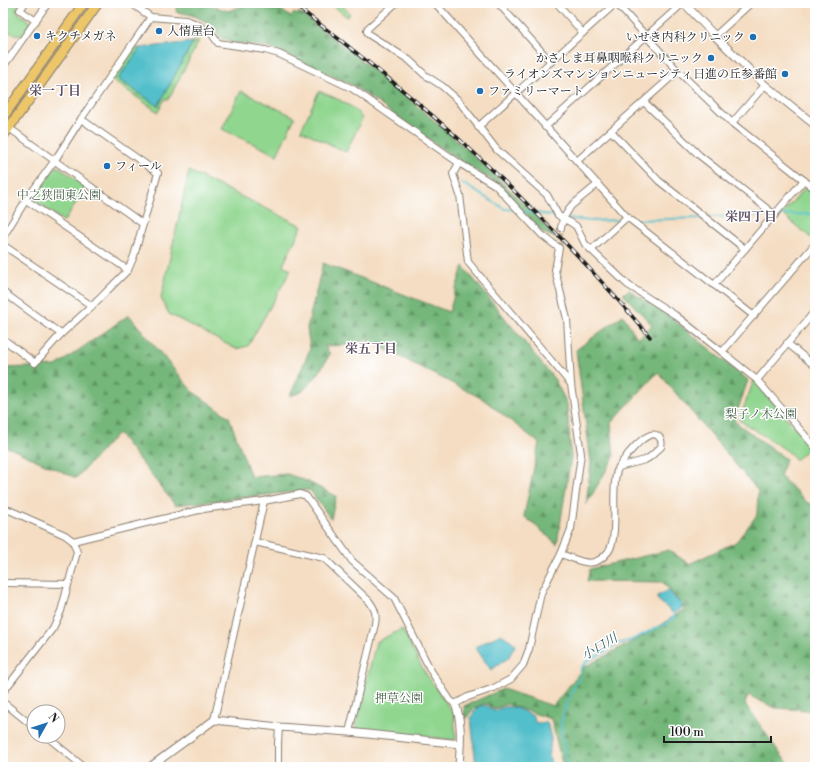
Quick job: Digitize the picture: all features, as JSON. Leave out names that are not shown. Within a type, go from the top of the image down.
[{"type":"main road","points":[[3,117],[84,3]]},
{"type":"main road","points":[[3,136],[98,3]]},
{"type":"street","points":[[3,67],[48,3]]},
{"type":"street","points":[[131,3],[139,5],[151,17],[186,20],[204,28],[211,33],[218,43],[265,50],[279,54],[353,89],[458,163],[495,185],[542,234],[559,248],[555,270],[567,319],[572,384],[581,454],[571,529],[561,554],[541,593],[529,650],[523,665],[511,679],[494,688],[468,697],[455,704]]},
{"type":"street","points":[[396,3],[368,28],[368,34],[409,60],[458,100],[497,150],[547,195],[558,215],[562,219],[576,226],[585,244],[591,250],[628,285],[675,315],[757,380],[815,446]]},
{"type":"street","points":[[435,3],[545,127],[628,217],[754,316]]},
{"type":"street","points":[[498,3],[551,62]]},
{"type":"street","points":[[557,3],[583,33]]},
{"type":"street","points":[[478,127],[616,3],[678,71],[732,124],[815,189]]},
{"type":"street","points":[[545,127],[646,35],[684,3],[765,85],[815,125]]},
{"type":"street","points":[[715,36],[751,3]]},
{"type":"street","points":[[22,4],[20,10],[36,21]]},
{"type":"street","points":[[3,237],[26,200],[55,160],[81,119],[151,17]]},
{"type":"street","points":[[577,161],[678,71]]},
{"type":"street","points":[[732,124],[765,85]]},
{"type":"street","points":[[644,102],[699,155],[775,215]]},
{"type":"street","points":[[3,340],[35,363],[60,334],[92,306],[128,270],[134,256],[158,173],[81,119]]},
{"type":"street","points":[[9,128],[143,224]]},
{"type":"street","points":[[611,131],[659,180],[745,249]]},
{"type":"street","points":[[458,163],[453,174],[460,194],[468,262],[572,384]]},
{"type":"street","points":[[714,285],[804,180]]},
{"type":"street","points":[[561,228],[562,219],[571,206],[598,184]]},
{"type":"street","points":[[26,200],[128,270]]},
{"type":"street","points":[[591,250],[628,217]]},
{"type":"street","points":[[722,352],[815,244]]},
{"type":"street","points":[[3,245],[92,306]]},
{"type":"street","points":[[3,292],[60,334]]},
{"type":"street","points":[[757,380],[815,311]]},
{"type":"street","points":[[787,343],[815,366]]},
{"type":"street","points":[[561,554],[586,564],[599,560],[609,551],[612,544],[616,475],[619,467],[627,454],[648,435],[655,434],[659,436],[661,440],[661,447],[650,457],[619,467]]},
{"type":"street","points":[[73,542],[203,509],[264,501],[300,494],[306,496],[310,499],[352,561],[394,598],[431,671],[450,700],[455,704],[459,712],[459,767]]},
{"type":"street","points":[[150,767],[214,720],[264,501]]},
{"type":"street","points":[[3,511],[9,510],[65,535],[73,542],[77,552],[61,611],[53,628],[3,692]]},
{"type":"street","points":[[255,542],[324,558],[369,601],[374,608],[376,615],[375,624],[349,732]]},
{"type":"street","points":[[3,583],[68,584]]},
{"type":"street","points":[[3,702],[26,721]]},
{"type":"street","points":[[214,720],[460,744]]},
{"type":"street","points":[[278,767],[279,727]]},
{"type":"street","points":[[56,744],[84,767]]},
{"type":"green space","points":[[3,3],[13,3],[19,6],[16,11],[29,21],[30,24],[21,36],[3,30]]},
{"type":"green space","points":[[177,3],[204,3],[228,11],[252,3],[270,10],[281,10],[291,17],[294,13],[297,15],[299,12],[400,91],[465,147],[527,207],[556,238],[543,233],[497,183],[461,162],[354,86],[283,53],[264,47],[228,42],[228,39],[222,39],[208,23],[197,17],[176,12]]},
{"type":"green space","points":[[330,3],[340,3],[350,14],[347,17]]},
{"type":"green space","points":[[199,41],[168,100],[165,99],[158,112],[111,79],[134,48],[140,48],[118,79],[158,106],[193,42]]},
{"type":"green space","points":[[241,91],[295,117],[277,155],[222,129]]},
{"type":"green space","points":[[319,91],[349,106],[359,114],[362,119],[346,152],[301,130]]},
{"type":"green space","name":"中之狭間東公園","points":[[56,167],[59,167],[86,187],[63,221],[34,200],[33,197]]},
{"type":"green space","points":[[189,171],[302,226],[283,265],[291,270],[248,346],[236,349],[169,314],[161,298]]},
{"type":"green space","points":[[806,187],[815,194],[815,234],[811,238],[782,214]]},
{"type":"green space","points":[[323,263],[449,312],[463,266],[555,380],[567,404],[571,457],[557,544],[524,516],[539,443],[483,399],[367,340],[348,345],[325,346],[330,354],[318,374],[302,392],[290,396],[310,349],[307,328]]},
{"type":"green space","points":[[629,290],[670,317],[748,380],[734,421],[786,459],[780,476],[809,504],[815,502],[815,717],[807,710],[775,708],[748,695],[745,704],[781,755],[793,767],[563,767],[551,719],[507,704],[494,709],[485,703],[473,709],[465,720],[464,706],[503,689],[553,706],[584,667],[643,636],[685,609],[663,582],[587,581],[590,569],[669,550],[689,564],[736,542],[757,515],[758,491],[658,372],[611,423],[614,457],[586,505],[591,462],[576,350],[623,315],[638,339],[652,325],[623,294]]},
{"type":"green space","points":[[129,315],[192,391],[229,417],[251,477],[287,474],[304,480],[336,496],[331,519],[310,490],[175,505],[118,433],[76,478],[3,445],[3,368],[56,366]]},
{"type":"green space","name":"梨子ノ木公園","points":[[754,380],[811,446],[795,460],[789,452],[739,420]]},
{"type":"green space","name":"押草公園","points":[[402,629],[424,671],[454,714],[456,740],[355,729],[376,642]]},
{"type":"water","points":[[193,42],[158,106],[118,79],[140,48]]},
{"type":"water","points":[[668,590],[682,605],[682,608],[674,614],[657,599],[657,596]]},
{"type":"water","points":[[501,634],[516,644],[508,658],[491,670],[475,647]]},
{"type":"water","points":[[485,705],[495,711],[505,707],[518,709],[533,716],[535,722],[547,722],[551,739],[549,756],[552,767],[476,767],[471,717],[480,706]]},
{"type":"waterway","points":[[462,183],[505,209],[517,210]]},
{"type":"waterway","points":[[523,211],[556,216]]},
{"type":"waterway","points":[[776,215],[815,214]]},
{"type":"waterway","points":[[708,217],[772,215]]},
{"type":"waterway","points":[[567,218],[590,221],[620,220]]},
{"type":"waterway","points":[[634,220],[702,218]]},
{"type":"waterway","name":"小口川","points":[[568,767],[562,739],[561,724],[565,707],[579,677],[581,668],[587,661],[617,644],[632,640],[668,623],[674,617],[674,612]]},
{"type":"tunnel","points":[[559,248],[561,228]]},
{"type":"railway","points":[[292,3],[384,75],[429,112],[472,151],[519,195],[564,241],[650,337]]},
{"type":"place","name":"人情屋台","points":[[159,31]]},
{"type":"place","name":"キクチメガネ","points":[[37,36]]},
{"type":"place","name":"いせき内科クリニック","points":[[753,37]]},
{"type":"place","name":"かさしま耳鼻咽喉科クリニック","points":[[711,58]]},
{"type":"place","name":"ライオンズマンションニューシティ日進の丘参番館","points":[[785,74]]},
{"type":"place","name":"ファミリーマート","points":[[480,91]]},
{"type":"place","name":"フィール","points":[[107,166]]},
{"type":"district","name":"栄一丁目","points":[[55,90]]},
{"type":"district","name":"栄四丁目","points":[[751,216]]},
{"type":"district","name":"栄五丁目","points":[[371,348]]}]
